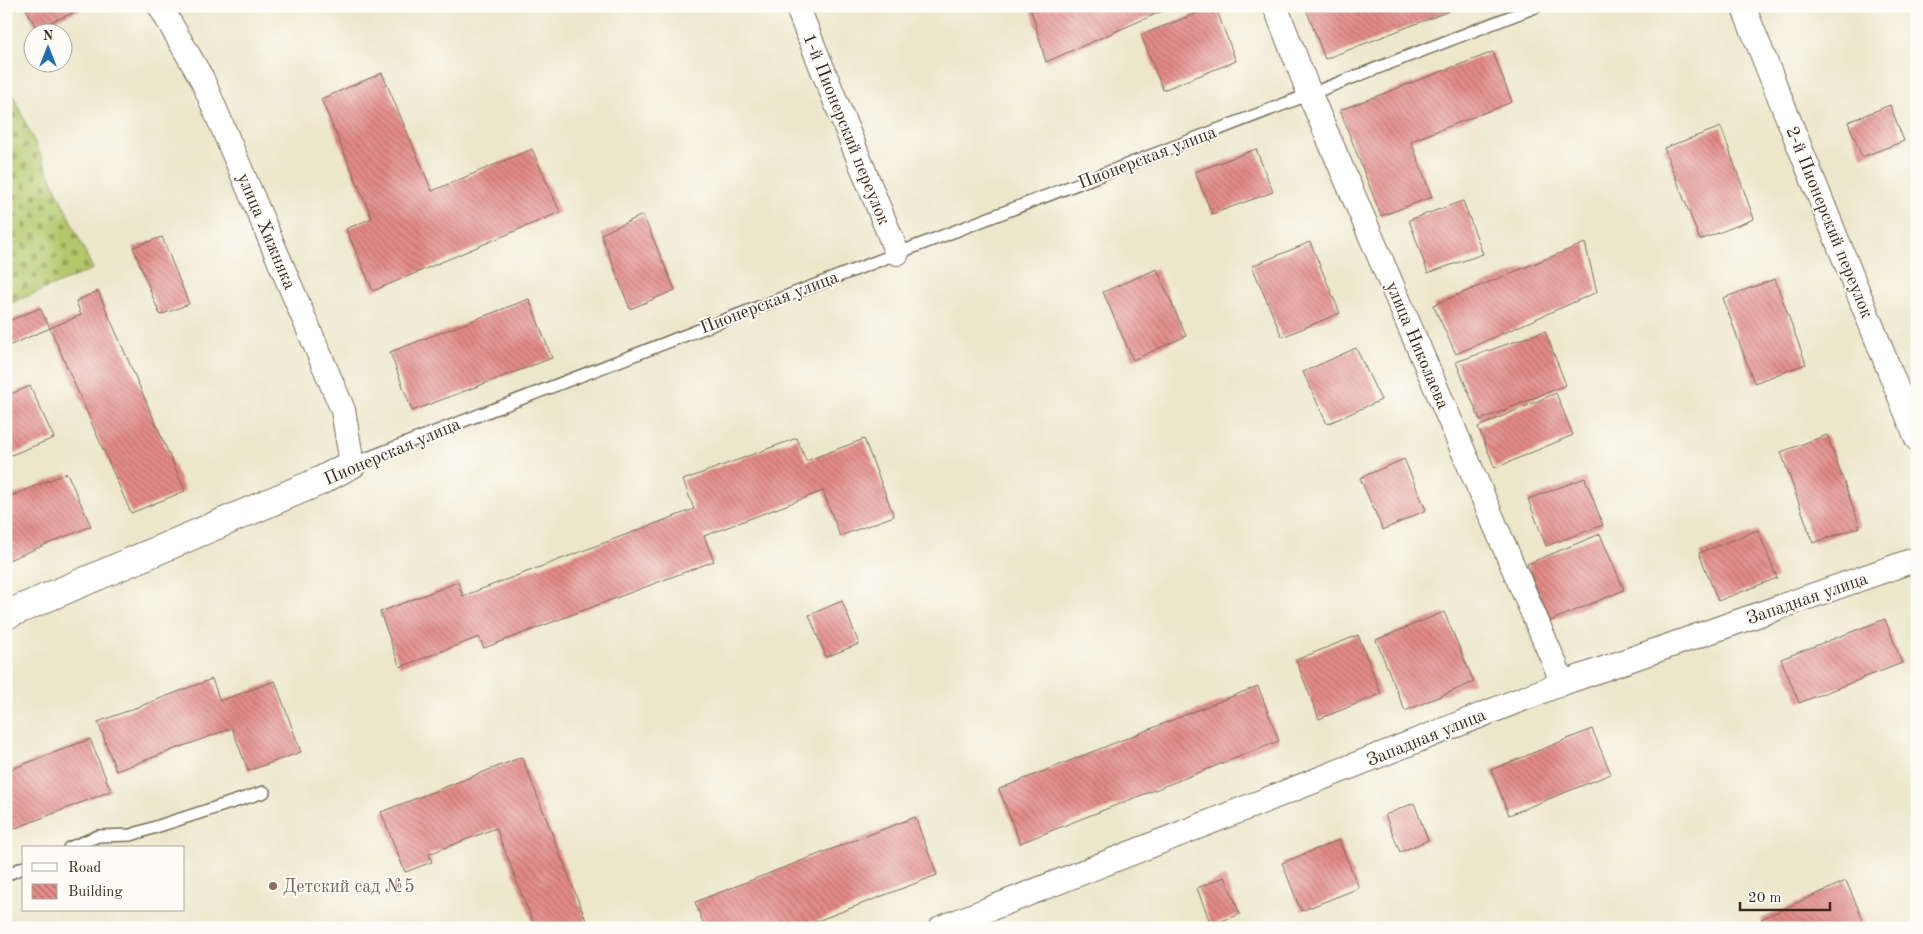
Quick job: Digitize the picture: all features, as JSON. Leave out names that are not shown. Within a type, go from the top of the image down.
[{"type":"street","name":"1-й Пионерский переулок","points":[[797,6],[897,253]]},
{"type":"street","name":"улица Николаева","points":[[1275,6],[1310,95],[1563,683]]},
{"type":"street","name":"2-й Пионерский переулок","points":[[1743,6],[1917,439]]},
{"type":"street","name":"улица Хижняка","points":[[169,8],[202,79],[343,410],[352,464]]},
{"type":"street","name":"Пионерская улица","points":[[6,615],[320,481],[352,464]]},
{"type":"street","name":"Западная улица","points":[[941,928],[1563,683],[1917,560]]},
{"type":"lane","name":"Пионерская улица","points":[[352,464],[1538,6]]},
{"type":"lane","points":[[75,846],[98,836],[131,835],[264,792]]},
{"type":"lane","points":[[6,875],[22,868]]},
{"type":"green space","points":[[6,80],[93,269],[6,305]]},
{"type":"building","points":[[25,6],[84,6],[85,8],[51,22],[33,22]]},
{"type":"building","points":[[1030,6],[1174,6],[1046,62]]},
{"type":"building","points":[[1215,6],[1236,61],[1163,90],[1141,35]]},
{"type":"building","points":[[1305,6],[1462,6],[1325,59]]},
{"type":"building","points":[[1493,52],[1512,102],[1411,141],[1432,197],[1381,216],[1340,110]]},
{"type":"building","points":[[382,73],[432,191],[532,149],[560,212],[373,291],[346,229],[372,218],[321,99]]},
{"type":"building","points":[[1890,105],[1904,141],[1862,157],[1848,122]]},
{"type":"building","points":[[1721,127],[1754,219],[1700,240],[1664,148]]},
{"type":"building","points":[[1256,149],[1273,192],[1212,214],[1195,172]]},
{"type":"building","points":[[1463,201],[1483,254],[1428,273],[1409,220]]},
{"type":"building","points":[[643,215],[675,290],[630,309],[601,234]]},
{"type":"building","points":[[162,237],[189,304],[160,315],[133,247]]},
{"type":"building","points":[[1310,242],[1340,313],[1282,337],[1252,266]]},
{"type":"building","points":[[1585,243],[1597,292],[1456,354],[1433,305]]},
{"type":"building","points":[[1157,269],[1186,336],[1133,360],[1103,292]]},
{"type":"building","points":[[1775,279],[1806,364],[1754,383],[1723,298]]},
{"type":"building","points":[[98,291],[185,491],[131,513],[50,328],[81,315],[76,301]]},
{"type":"building","points":[[529,299],[552,358],[412,411],[390,352]]},
{"type":"building","points":[[40,308],[50,328],[6,347],[6,322]]},
{"type":"building","points":[[1545,331],[1566,385],[1480,420],[1456,362]]},
{"type":"building","points":[[1356,348],[1381,400],[1327,424],[1303,372]]},
{"type":"building","points":[[30,386],[54,438],[6,457],[6,396]]},
{"type":"building","points":[[1556,393],[1573,435],[1495,468],[1478,427]]},
{"type":"building","points":[[1827,435],[1860,527],[1813,543],[1781,452]]},
{"type":"building","points":[[797,438],[806,461],[864,439],[894,516],[840,536],[823,491],[704,536],[714,561],[484,648],[479,637],[400,667],[380,612],[458,582],[463,596],[694,509],[683,480]]},
{"type":"building","points":[[1404,459],[1426,510],[1383,530],[1360,478]]},
{"type":"building","points":[[67,473],[91,526],[6,561],[6,498]]},
{"type":"building","points":[[1585,478],[1603,525],[1546,546],[1528,499]]},
{"type":"building","points":[[1758,530],[1777,578],[1718,601],[1699,553]]},
{"type":"building","points":[[1600,534],[1624,590],[1550,621],[1527,564]]},
{"type":"building","points":[[842,601],[859,644],[826,657],[809,615]]},
{"type":"building","points":[[1444,612],[1474,682],[1405,711],[1376,640]]},
{"type":"building","points":[[1885,619],[1902,663],[1799,703],[1781,659]]},
{"type":"building","points":[[1358,635],[1381,694],[1319,719],[1296,660]]},
{"type":"building","points":[[212,679],[220,701],[275,681],[301,752],[248,771],[232,728],[116,771],[98,722]]},
{"type":"building","points":[[1258,686],[1279,741],[1020,843],[999,789]]},
{"type":"building","points":[[1592,729],[1611,774],[1509,815],[1491,770]]},
{"type":"building","points":[[90,739],[111,791],[6,832],[6,771]]},
{"type":"building","points":[[522,757],[589,928],[535,928],[496,828],[429,854],[432,862],[405,872],[381,812]]},
{"type":"building","points":[[1414,803],[1428,840],[1400,852],[1385,815]]},
{"type":"building","points":[[915,817],[937,875],[799,928],[705,928],[695,902]]},
{"type":"building","points":[[1339,840],[1359,888],[1301,911],[1282,863]]},
{"type":"building","points":[[1225,877],[1240,914],[1211,925],[1197,888]]},
{"type":"building","points":[[1846,881],[1864,922],[1852,928],[1765,928],[1761,919]]},
{"type":"place","name":"Детский сад №5","points":[[273,886]]}]
